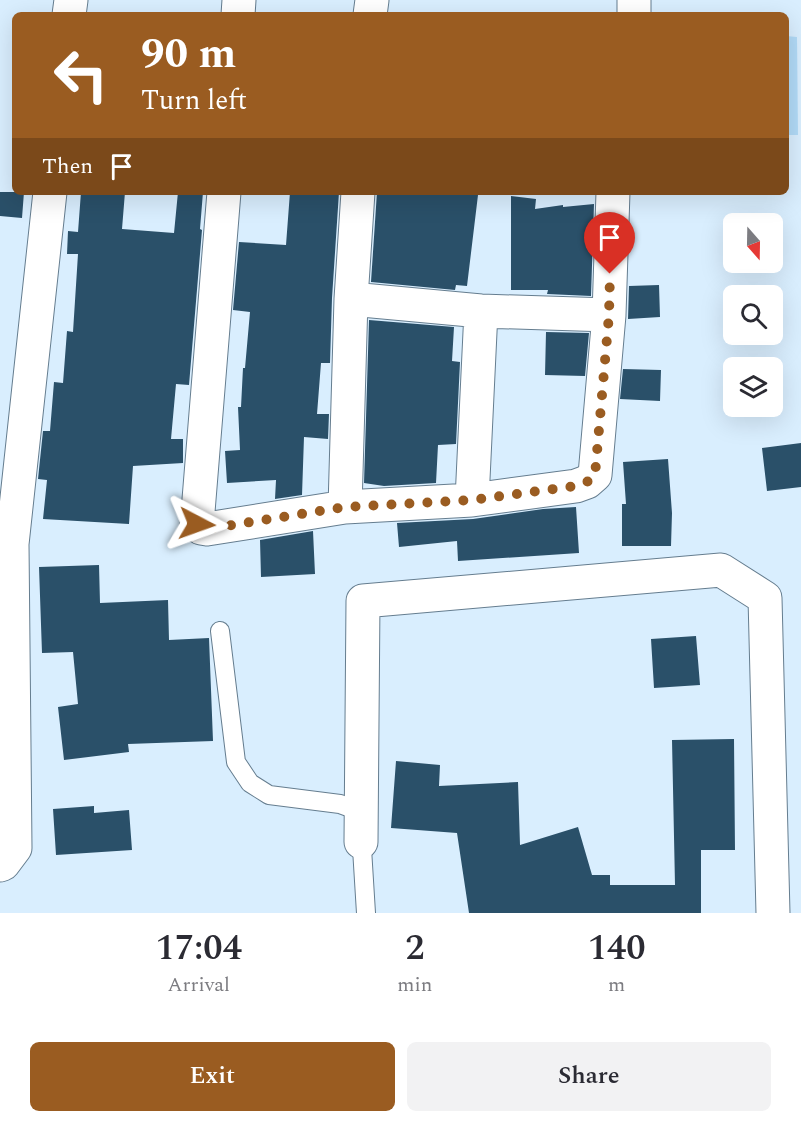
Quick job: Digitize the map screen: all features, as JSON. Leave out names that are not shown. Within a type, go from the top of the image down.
[{"type":"street","points":[[8,857],[6,539],[50,195]]},
{"type":"street","points":[[224,195],[197,524],[207,529],[345,507],[472,500],[576,486],[587,482],[595,475],[609,315],[613,195]]},
{"type":"street","points":[[345,507],[351,299],[358,195]]},
{"type":"street","points":[[351,299],[481,311],[609,315]]},
{"type":"street","points":[[472,500],[481,311]]},
{"type":"street","points":[[361,843],[363,601],[721,570],[765,598],[772,913]]},
{"type":"lane","points":[[220,631],[236,762],[250,783],[269,795],[340,804],[351,808],[360,816],[366,913]]},
{"type":"shaded area","points":[[789,36],[797,37],[798,135],[789,135]]},
{"type":"building","points":[[0,192],[24,195],[22,218],[0,216]]},
{"type":"building","points":[[81,195],[125,195],[122,229],[174,233],[178,195],[203,195],[189,385],[176,384],[171,439],[183,439],[183,463],[133,466],[129,524],[43,519],[47,480],[38,479],[43,431],[50,431],[54,382],[63,383],[67,331],[73,332],[78,254],[67,254],[68,231],[78,232]]},
{"type":"building","points":[[290,195],[339,195],[330,363],[321,363],[317,414],[329,414],[328,439],[304,437],[302,495],[275,499],[276,480],[227,483],[225,451],[240,450],[238,407],[241,407],[250,312],[233,310],[239,242],[286,245]]},
{"type":"building","points":[[377,195],[478,195],[467,286],[456,285],[455,290],[371,282]]},
{"type":"building","points":[[511,196],[536,199],[535,209],[594,204],[591,296],[547,294],[548,290],[511,290]]},
{"type":"building","points":[[659,285],[660,317],[628,319],[629,286]]},
{"type":"building","points":[[369,320],[454,327],[452,361],[460,362],[456,444],[438,445],[436,483],[384,486],[364,483]]},
{"type":"building","points":[[546,332],[589,333],[585,376],[545,375]]},
{"type":"building","points":[[623,369],[661,370],[660,401],[620,399]]},
{"type":"building","points":[[801,443],[801,487],[767,491],[762,448]]},
{"type":"building","points":[[668,459],[672,513],[671,546],[622,546],[622,504],[626,504],[623,462]]},
{"type":"building","points":[[576,507],[579,553],[458,561],[457,541],[399,547],[397,523],[473,519],[543,509]]},
{"type":"building","points":[[313,531],[315,574],[261,577],[260,540]]},
{"type":"building","points":[[99,565],[100,603],[168,600],[169,640],[209,638],[213,741],[128,744],[129,752],[64,760],[58,707],[78,704],[73,652],[42,653],[39,567]]},
{"type":"building","points":[[696,636],[700,685],[654,688],[651,639]]},
{"type":"building","points":[[734,739],[735,850],[701,850],[701,913],[469,913],[457,833],[391,828],[396,761],[440,765],[439,786],[518,782],[520,845],[578,827],[592,875],[610,875],[610,885],[675,885],[672,740]]},
{"type":"building","points":[[94,806],[94,813],[129,810],[132,850],[56,855],[53,809]]},
{"type":"route","points":[[197,524],[207,529],[345,507],[472,500],[576,486],[587,482],[595,475],[609,315],[610,274]]}]
